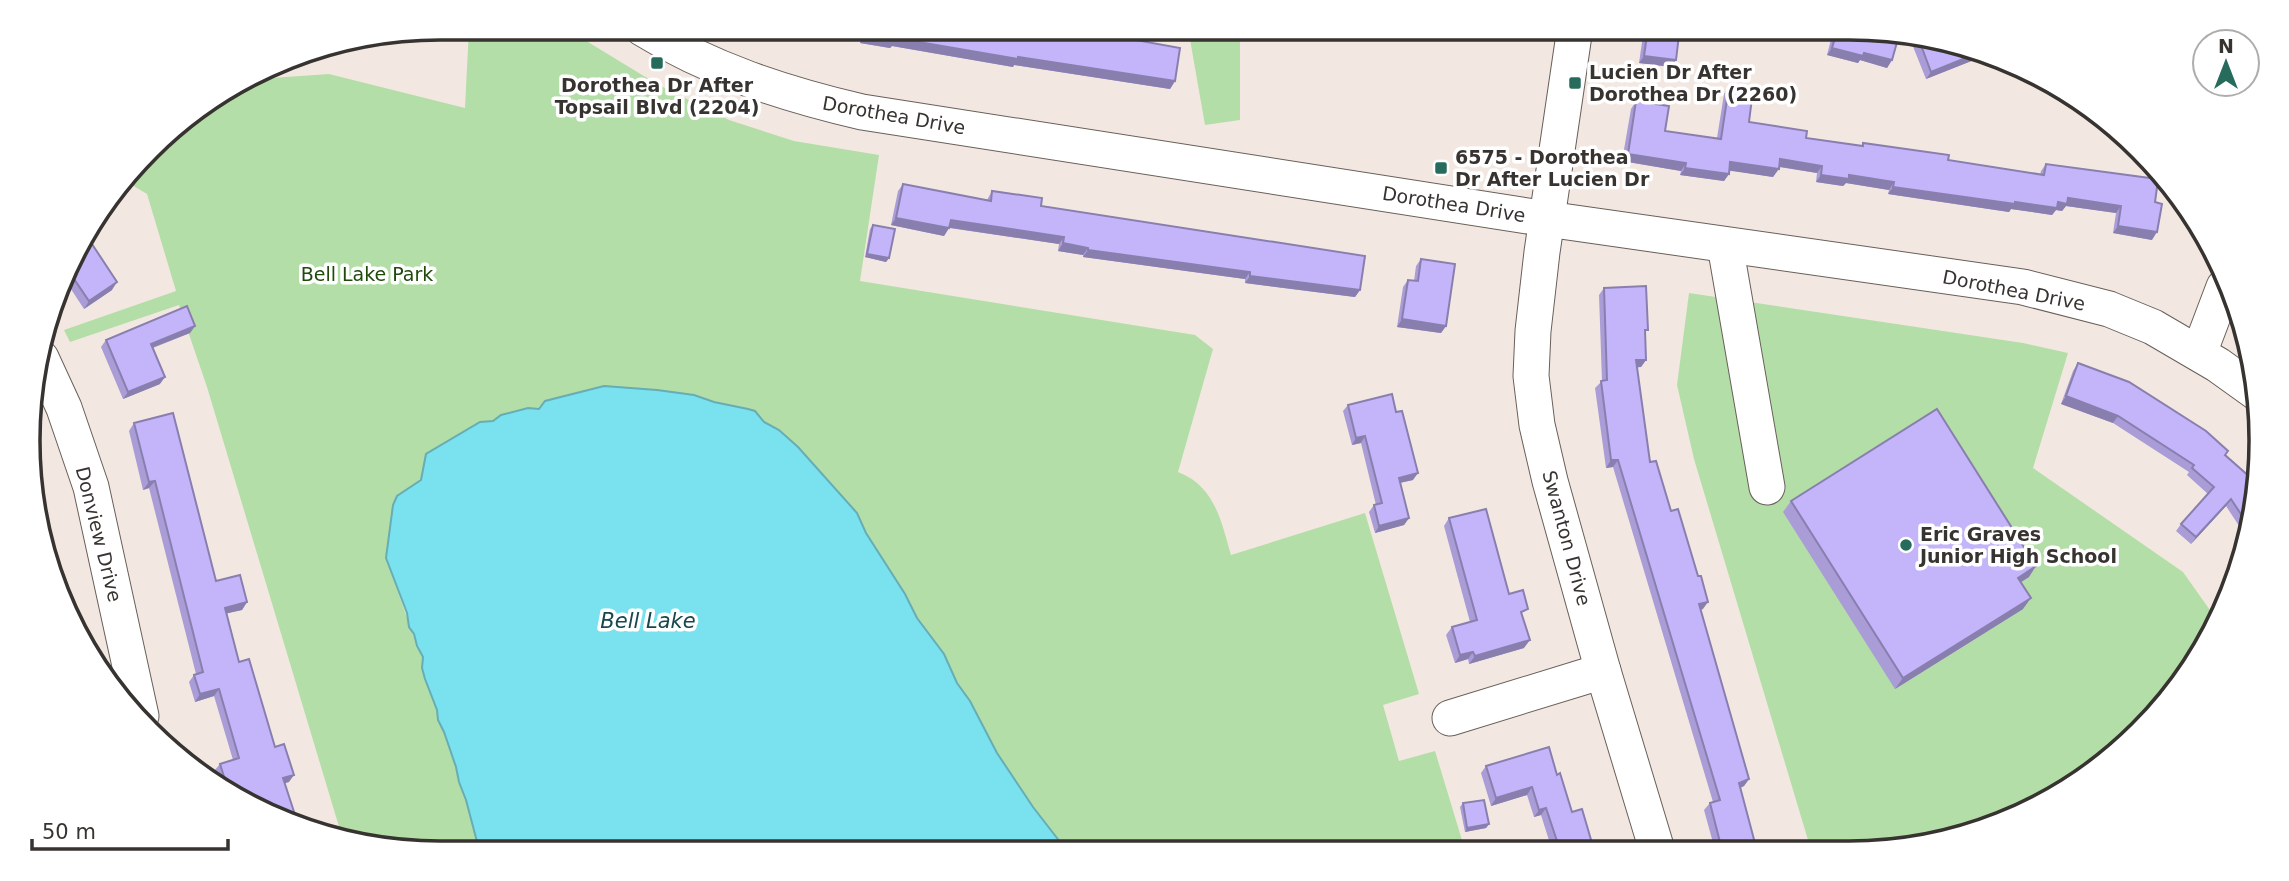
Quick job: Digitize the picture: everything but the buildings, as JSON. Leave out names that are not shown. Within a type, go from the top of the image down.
[{"type":"street","name":"Dorothea Drive","points":[[665,40],[711,64],[771,88],[862,112],[1547,219],[2045,292],[2109,309],[2153,327],[2199,353],[2244,384]]},
{"type":"street","name":"Swanton Drive","points":[[1573,40],[1533,331],[1532,388],[1537,425],[1550,481],[1654,841]]},
{"type":"street","points":[[1725,245],[1767,487]]},
{"type":"street","points":[[2199,353],[2221,295]]},
{"type":"street","name":"Donview Drive","points":[[47,370],[64,408],[91,487],[138,701]]},
{"type":"street","points":[[1451,718],[1603,671]]},
{"type":"green space","name":"Bell Lake Park","points":[[468,40],[585,40],[657,84],[729,120],[794,141],[879,155],[860,281],[1195,335],[1213,349],[1178,472],[1190,478],[1208,495],[1220,517],[1231,555],[1365,513],[1419,694],[1383,705],[1399,761],[1435,751],[1462,841],[1059,841],[997,753],[970,701],[957,683],[944,654],[917,618],[866,533],[857,513],[798,447],[779,430],[764,422],[755,411],[741,407],[577,393],[426,453],[421,480],[397,496],[393,505],[386,558],[423,657],[425,679],[456,767],[477,841],[414,840],[339,828],[207,387],[179,305],[70,342],[64,330],[176,291],[147,194],[133,185],[157,157],[197,123],[240,94],[272,78],[329,74],[465,108]]},
{"type":"green space","points":[[1190,40],[1240,40],[1240,120],[1205,125]]},
{"type":"green space","points":[[1689,293],[2023,343],[2068,353],[2033,468],[2183,572],[2210,611],[2181,663],[2132,724],[2092,758],[2049,787],[1977,820],[1927,833],[1875,840],[1808,841],[1694,459],[1677,385]]},
{"type":"water","name":"Bell Lake","points":[[604,386],[657,390],[694,395],[755,411],[764,422],[779,430],[798,447],[857,513],[866,533],[917,618],[944,654],[957,683],[970,701],[997,753],[1059,841],[477,841],[456,767],[425,679],[423,657],[409,627],[407,613],[386,558],[393,505],[397,496],[421,480],[426,454],[480,422],[493,421],[501,415],[528,408],[539,409],[545,401]]},
{"type":"place","name":"Dorothea Dr After Topsail Blvd (2204)","points":[[657,63]]},
{"type":"place","name":"Lucien Dr After Dorothea Dr (2260)","points":[[1575,83]]},
{"type":"place","name":"6575 - Dorothea Dr After Lucien Dr","points":[[1441,168]]},
{"type":"place","name":"Eric Graves Junior High School","points":[[1906,545]]}]
